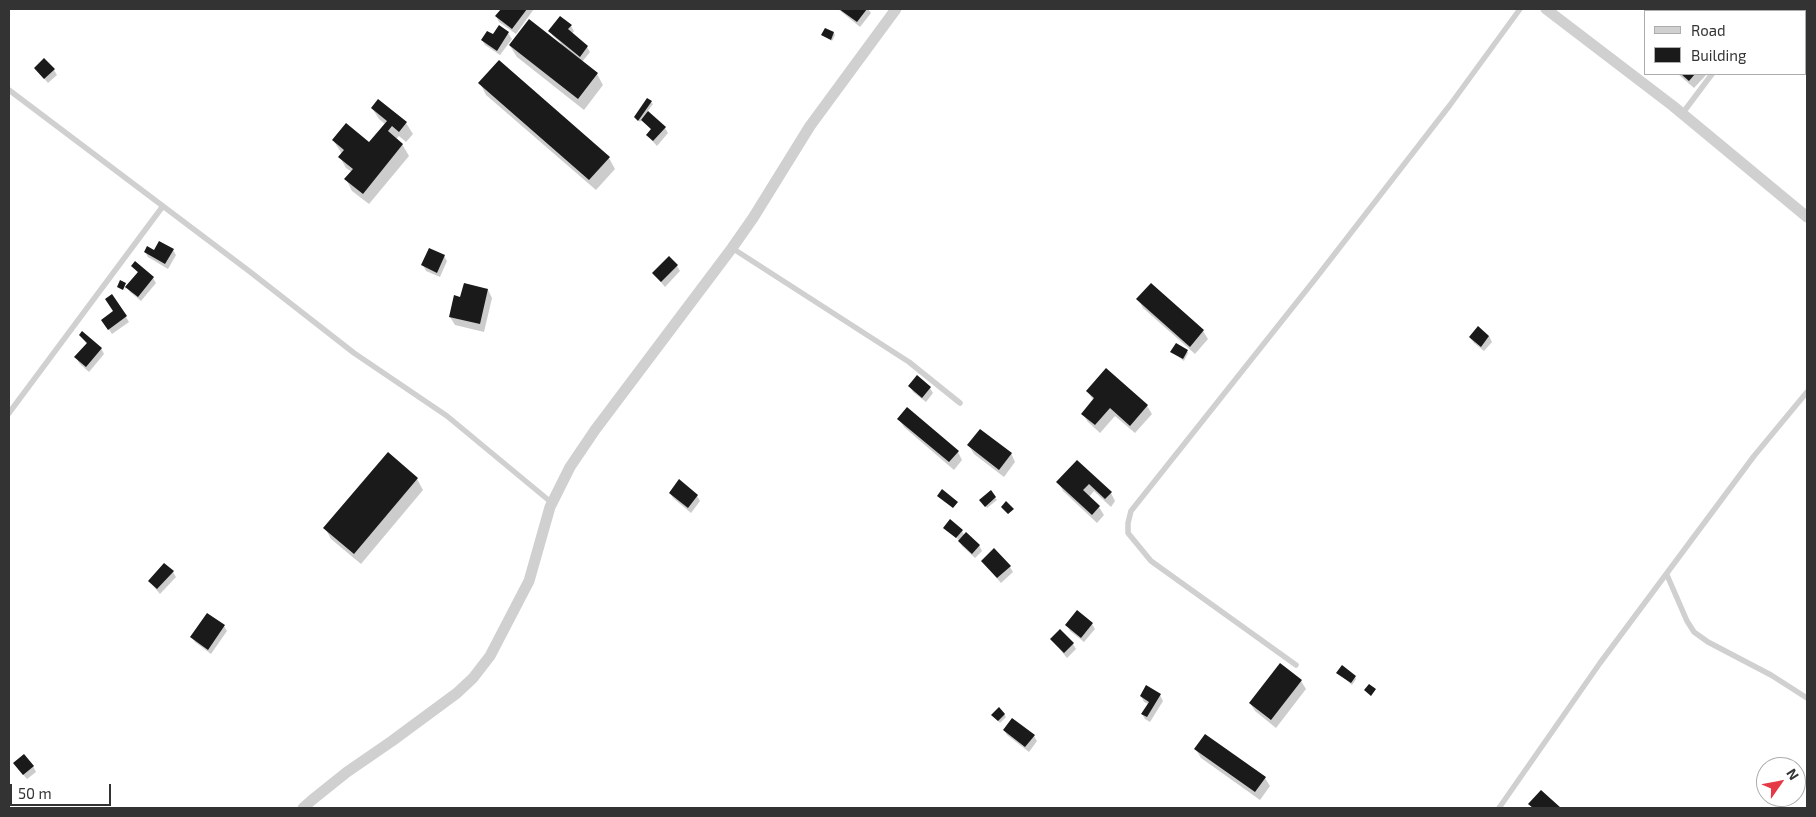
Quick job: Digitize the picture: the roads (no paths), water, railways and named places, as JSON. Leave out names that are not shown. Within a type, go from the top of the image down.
[{"type":"street","points":[[303,808],[347,772],[436,710],[473,678],[490,656],[529,581],[552,503],[570,467],[732,248],[753,218],[810,126],[896,9]]},
{"type":"street","points":[[1546,9],[1682,114],[1807,217]]},
{"type":"lane","points":[[1296,665],[1151,561],[1128,533],[1131,511],[1316,278],[1450,105],[1520,9]]},
{"type":"lane","points":[[1682,114],[1711,75]]},
{"type":"lane","points":[[9,90],[354,353],[447,416],[552,503]]},
{"type":"lane","points":[[9,413],[163,206]]},
{"type":"lane","points":[[732,248],[908,362],[960,403]]},
{"type":"lane","points":[[1499,808],[1595,670],[1754,456],[1807,392]]},
{"type":"lane","points":[[1667,575],[1687,621],[1694,632],[1708,642],[1771,675],[1807,698]]}]
